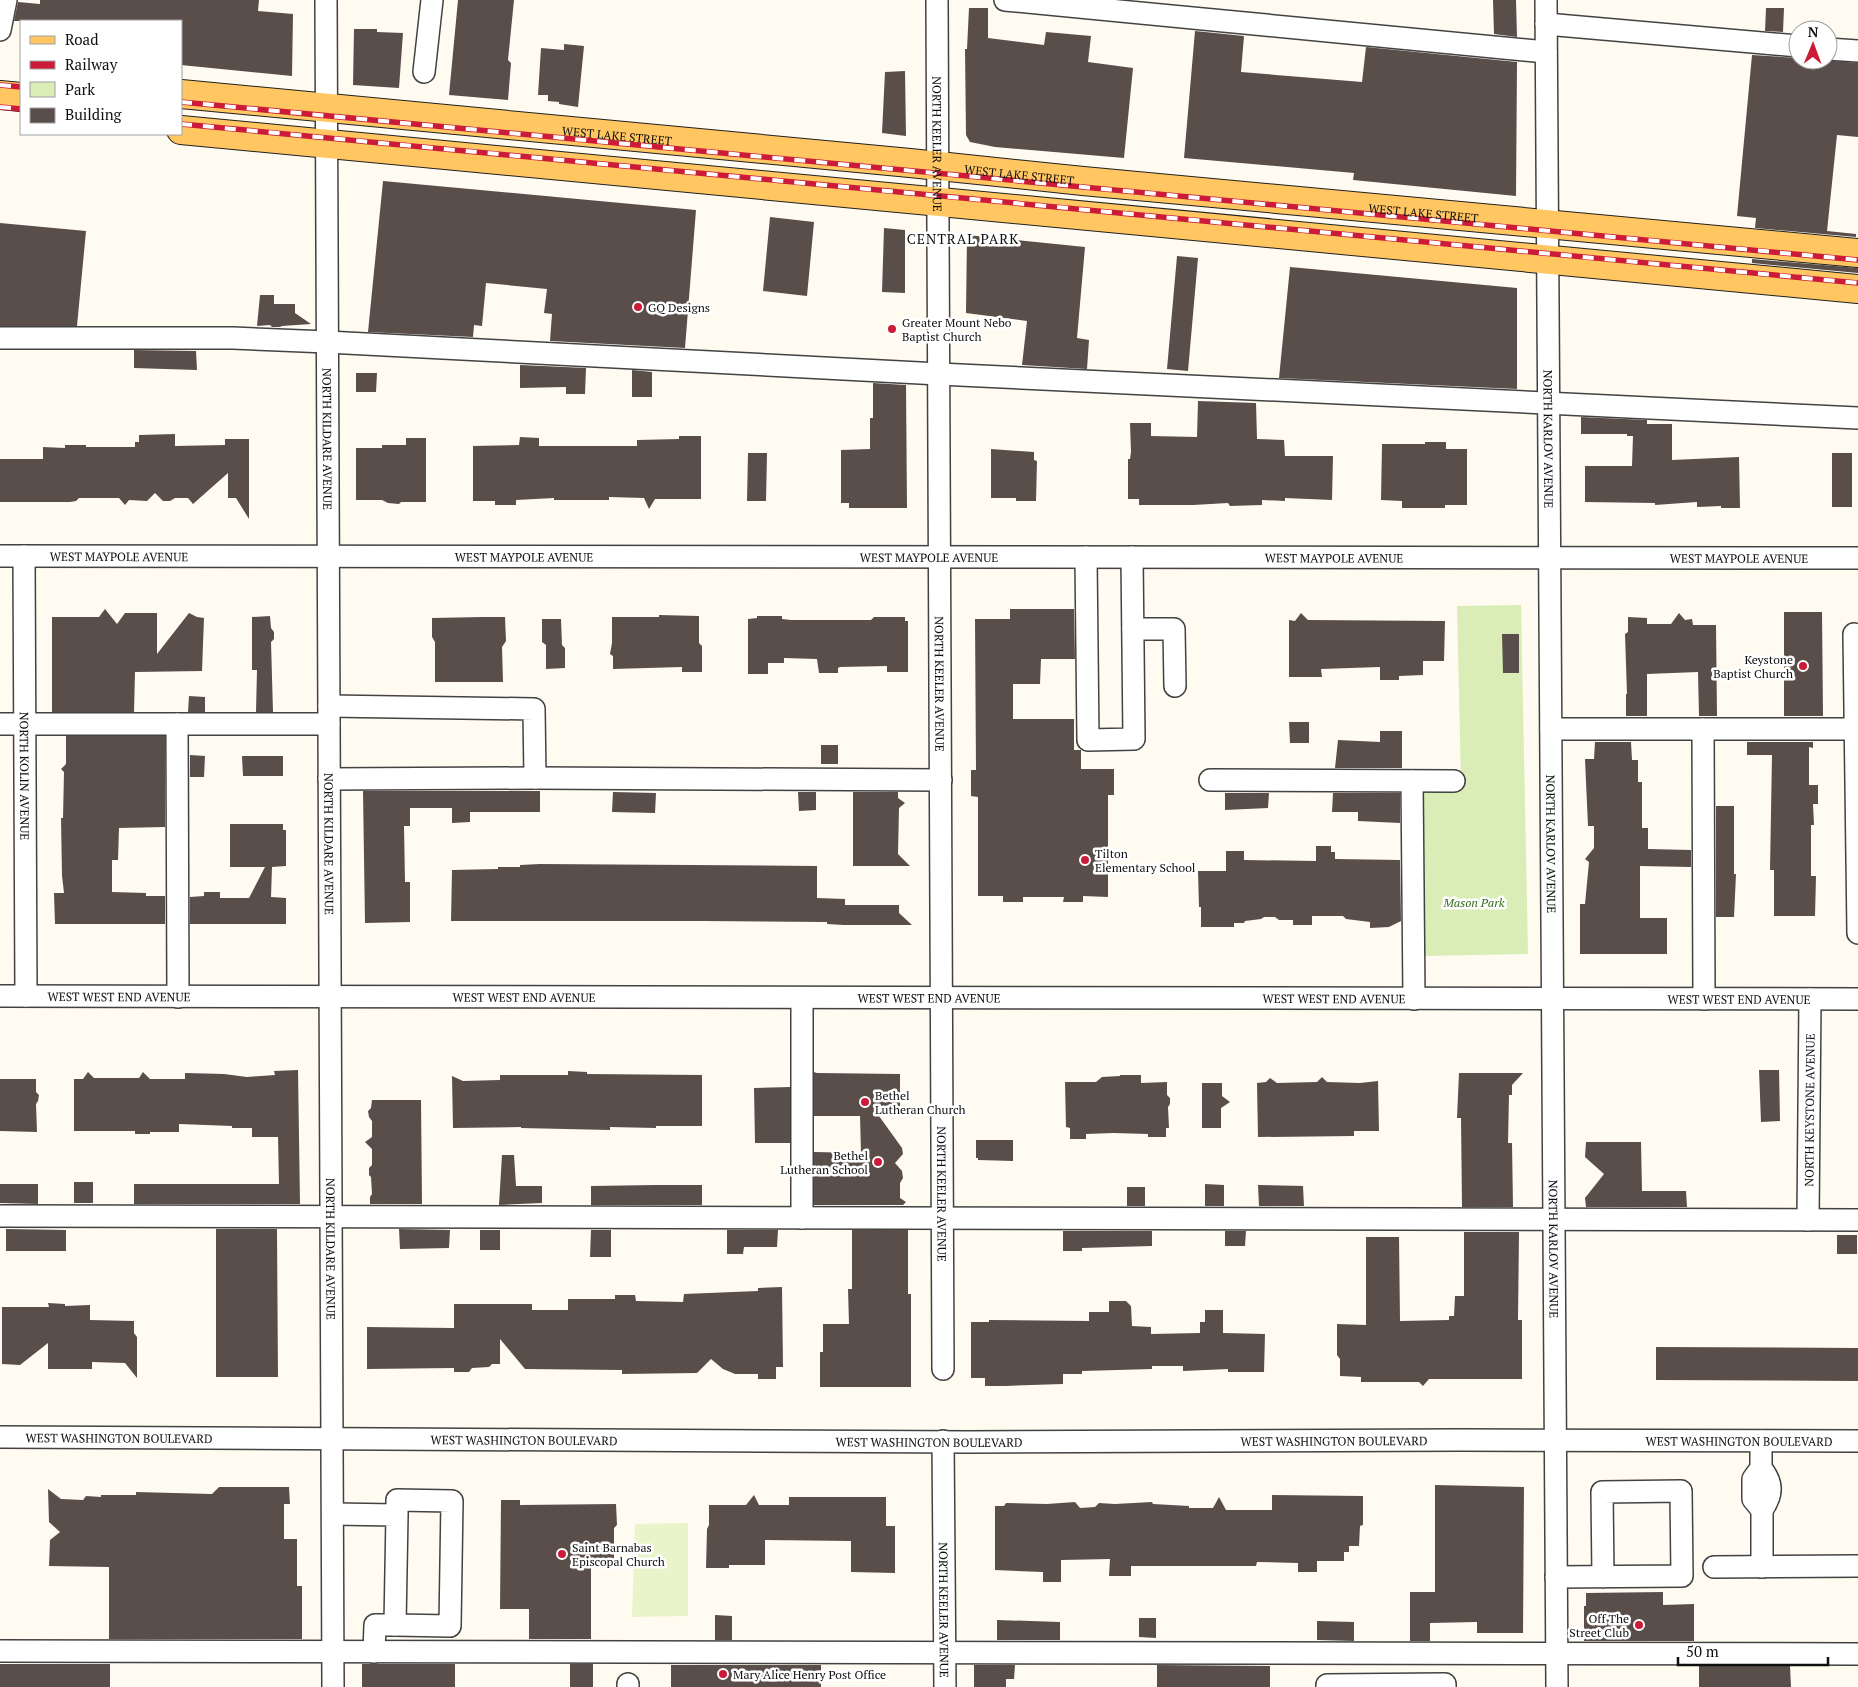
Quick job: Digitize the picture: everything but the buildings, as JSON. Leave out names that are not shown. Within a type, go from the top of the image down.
[{"type":"main road","points":[[0,76],[20,78]]},
{"type":"main road","name":"WEST LAKE STREET","points":[[182,94],[327,126],[938,185],[1083,181],[1548,242],[1858,289]]},
{"type":"main road","points":[[0,95],[20,98]]},
{"type":"main road","points":[[0,113],[20,115]]},
{"type":"main road","name":"WEST LAKE STREET","points":[[182,113],[1858,272]]},
{"type":"main road","name":"WEST LAKE STREET","points":[[182,130],[327,126]]},
{"type":"main road","name":"WEST LAKE STREET","points":[[1548,242],[1858,253]]},
{"type":"street","points":[[0,30],[6,0]]},
{"type":"street","name":"NORTH KILDARE AVENUE","points":[[326,0],[334,1687]]},
{"type":"street","points":[[424,72],[432,0]]},
{"type":"street","name":"NORTH KEELER AVENUE","points":[[937,0],[943,1368]]},
{"type":"street","points":[[1005,0],[1546,52]]},
{"type":"street","name":"NORTH KARLOV AVENUE","points":[[1546,0],[1557,1687]]},
{"type":"street","points":[[1546,24],[1788,45]]},
{"type":"street","points":[[1838,50],[1858,52]]},
{"type":"street","points":[[0,338],[232,338],[327,342],[939,374],[1858,418]]},
{"type":"street","name":"WEST MAYPOLE AVENUE","points":[[0,556],[1858,558]]},
{"type":"street","name":"NORTH KOLIN AVENUE","points":[[24,556],[26,996]]},
{"type":"street","points":[[1086,557],[1088,740],[1134,739],[1132,557]]},
{"type":"street","points":[[1133,629],[1174,629],[1174,686]]},
{"type":"street","points":[[1854,634],[1857,729],[1858,933]]},
{"type":"street","points":[[0,724],[176,724],[329,715],[534,708],[535,778]]},
{"type":"street","points":[[176,724],[178,997]]},
{"type":"street","points":[[1551,729],[1857,729]]},
{"type":"street","points":[[1703,729],[1704,999]]},
{"type":"street","points":[[329,779],[941,780]]},
{"type":"street","points":[[1210,780],[1454,781]]},
{"type":"street","points":[[1412,781],[1414,999]]},
{"type":"street","name":"WEST WEST END AVENUE","points":[[0,996],[1858,1000]]},
{"type":"street","points":[[802,998],[802,1218]]},
{"type":"street","name":"NORTH KEYSTONE AVENUE","points":[[1808,1220],[1810,999]]},
{"type":"street","points":[[0,1216],[1858,1220]]},
{"type":"street","name":"WEST WASHINGTON BOULEVARD","points":[[0,1437],[943,1442],[1556,1440],[1858,1442]]},
{"type":"street","points":[[1761,1441],[1761,1468],[1753,1479],[1753,1499],[1762,1510],[1762,1567]]},
{"type":"street","name":"NORTH KEELER AVENUE","points":[[943,1442],[944,1687]]},
{"type":"street","points":[[1556,1577],[1682,1576],[1681,1491],[1602,1492],[1603,1576]]},
{"type":"street","points":[[374,1652],[375,1625],[450,1626],[452,1500],[397,1500],[395,1625]]},
{"type":"street","points":[[333,1514],[397,1515]]},
{"type":"street","points":[[1714,1567],[1858,1566]]},
{"type":"street","points":[[0,1651],[944,1651],[1858,1654]]},
{"type":"street","points":[[1327,1687],[1327,1685],[1445,1684],[1445,1687]]},
{"type":"green space","name":"Mason Park","points":[[1521,605],[1528,954],[1423,956],[1420,786],[1461,784],[1457,606]]},
{"type":"green space","points":[[688,1523],[688,1616],[632,1617],[635,1524]]},
{"type":"railway","points":[[0,85],[20,87]]},
{"type":"railway","points":[[182,102],[1858,260]]},
{"type":"railway","points":[[0,107],[20,109]]},
{"type":"railway","points":[[182,124],[1858,283]]},
{"type":"place","name":"GQ Designs","points":[[638,307]]},
{"type":"place","name":"Greater Mount Nebo Baptist Church","points":[[892,329]]},
{"type":"place","name":"Keystone Baptist Church","points":[[1803,666]]},
{"type":"place","name":"Tilton Elementary School","points":[[1085,860]]},
{"type":"place","name":"Bethel Lutheran Church","points":[[865,1102]]},
{"type":"place","name":"Bethel Lutheran School","points":[[878,1162]]},
{"type":"place","name":"Saint Barnabas Episcopal Church","points":[[562,1554]]},
{"type":"place","name":"Off The Street Club","points":[[1639,1625]]},
{"type":"place","name":"Mary Alice Henry Post Office","points":[[723,1674]]},
{"type":"district","name":"CENTRAL PARK","points":[[963,238]]}]
